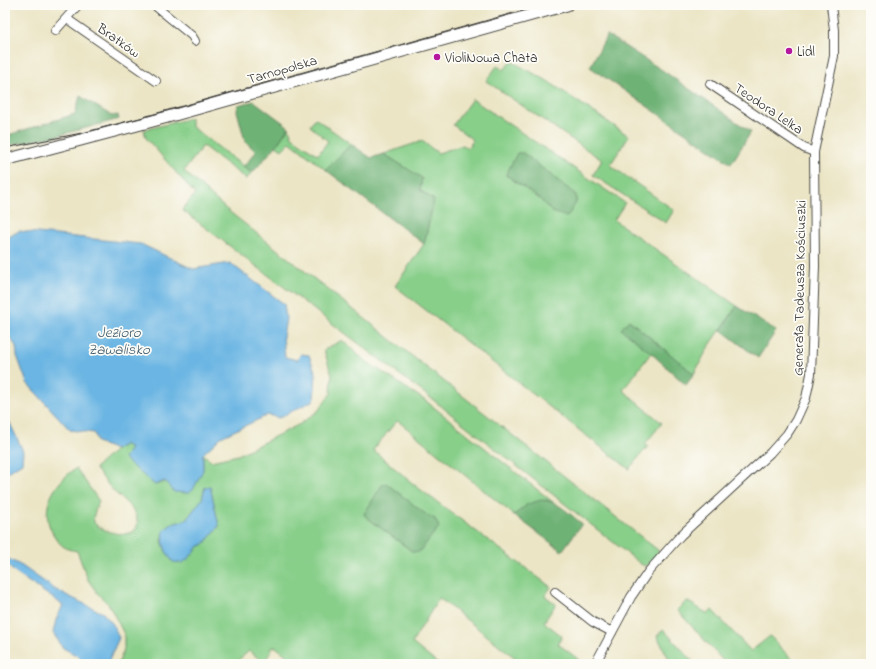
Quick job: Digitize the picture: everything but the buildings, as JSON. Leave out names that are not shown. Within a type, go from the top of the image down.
[{"type":"main road","name":"Tarnopolska","points":[[5,160],[141,124],[552,7],[567,5]]},
{"type":"street","points":[[55,31],[78,5]]},
{"type":"street","points":[[154,5],[192,36],[195,41]]},
{"type":"street","name":"Generała Tadeusza Kościuszki","points":[[595,664],[631,597],[648,572],[681,535],[770,453],[787,434],[803,406],[808,391],[811,374],[815,266],[814,152],[834,56],[834,30],[831,5]]},
{"type":"street","name":"Bratków","points":[[67,19],[156,81]]},
{"type":"street","name":"Teodora Lelka","points":[[710,84],[804,148],[814,152]]},
{"type":"street","points":[[555,592],[593,622],[612,632]]},
{"type":"green space","points":[[607,35],[662,70],[751,132],[731,164],[590,67]]},
{"type":"green space","points":[[511,61],[546,80],[629,136],[610,165],[674,210],[666,223],[593,175],[602,160],[486,81],[497,66],[504,70]]},
{"type":"green space","points":[[80,96],[112,116],[118,115],[119,119],[60,135],[5,146],[5,136],[75,114]]},
{"type":"green space","points":[[472,99],[625,203],[614,220],[737,306],[708,348],[694,374],[629,320],[622,329],[651,353],[623,390],[662,423],[645,444],[648,446],[629,469],[395,286],[424,244],[434,200],[420,190],[422,178],[384,154],[422,141],[438,153],[463,145],[468,148],[473,140],[453,125]],"holes":[[[523,153],[576,195],[576,203],[552,212],[540,199],[506,175]]]},
{"type":"green space","points":[[254,101],[289,127],[276,146],[252,173],[243,167],[256,152],[245,141],[237,111],[238,105]]},
{"type":"green space","points":[[191,118],[191,126],[252,173],[246,179],[203,146],[184,171],[226,209],[659,551],[647,566],[642,565],[432,399],[182,210],[195,194],[146,138],[144,130]]},
{"type":"green space","points":[[315,118],[351,144],[326,170],[290,142],[282,150],[276,146],[289,127],[292,137],[318,155],[328,141],[310,126]]},
{"type":"green space","points":[[351,144],[371,158],[384,154],[422,178],[420,190],[434,200],[424,244],[326,170]]},
{"type":"green space","points":[[517,153],[523,153],[576,195],[576,203],[567,217],[552,212],[540,199],[506,175]]},
{"type":"green space","points":[[737,306],[776,331],[758,358],[721,330]]},
{"type":"green space","points":[[629,320],[694,374],[686,385],[651,353],[621,329]]},
{"type":"green space","points":[[342,340],[364,360],[426,401],[558,506],[547,500],[528,504],[514,515],[398,421],[373,450],[417,487],[551,587],[545,596],[556,604],[544,622],[562,636],[558,644],[585,664],[523,664],[439,598],[412,643],[438,664],[297,664],[276,647],[273,647],[266,660],[270,664],[266,664],[249,651],[234,664],[118,664],[124,649],[124,634],[109,605],[98,594],[88,580],[77,551],[62,545],[55,537],[47,518],[50,499],[60,482],[76,468],[99,501],[94,517],[94,522],[97,526],[118,534],[133,532],[137,527],[136,515],[130,506],[113,491],[95,468],[115,450],[125,444],[130,448],[125,459],[155,485],[203,470],[203,454],[211,461],[238,455],[300,424],[318,411],[331,393],[332,376],[324,350]],"holes":[[[386,484],[428,516],[435,519],[413,552],[364,514]],[[210,486],[219,526],[204,544],[198,547],[188,559],[166,552],[162,541],[164,530],[172,524],[186,520],[202,499],[205,487]]]},
{"type":"green space","points":[[386,483],[428,516],[435,519],[439,527],[419,552],[413,552],[364,514],[382,485]]},
{"type":"green space","points":[[541,500],[553,502],[582,524],[562,551],[514,515],[528,504]]},
{"type":"green space","points":[[687,601],[708,614],[712,610],[751,651],[770,636],[796,664],[726,664],[677,610]]},
{"type":"green space","points":[[663,629],[695,664],[663,664],[669,659],[657,636]]},
{"type":"water","name":"Jezioro Zawalisko","points":[[19,231],[141,244],[193,269],[230,263],[284,304],[286,319],[283,336],[285,357],[297,360],[301,354],[309,355],[316,374],[314,400],[279,418],[268,415],[221,437],[203,454],[203,470],[193,490],[189,493],[174,492],[165,481],[155,485],[124,459],[130,448],[125,444],[115,450],[97,442],[94,433],[70,430],[27,383],[17,356],[16,346],[5,331],[5,239]]},
{"type":"water","points":[[5,421],[9,421],[23,451],[22,463],[6,473],[5,481]]},
{"type":"water","points":[[210,486],[219,526],[204,544],[198,547],[188,559],[182,563],[173,562],[164,547],[164,530],[172,524],[186,520],[202,499],[205,487]]},
{"type":"water","points":[[5,557],[22,566],[56,590],[103,613],[113,624],[119,638],[107,664],[85,664],[78,656],[63,648],[53,633],[56,620],[63,605],[14,572],[5,562]]},
{"type":"tram line","points":[[5,148],[82,133],[140,118],[542,5]]},
{"type":"place","name":"Lidl","points":[[789,51]]},
{"type":"place","name":"VioliNowa Chata","points":[[437,57]]}]
